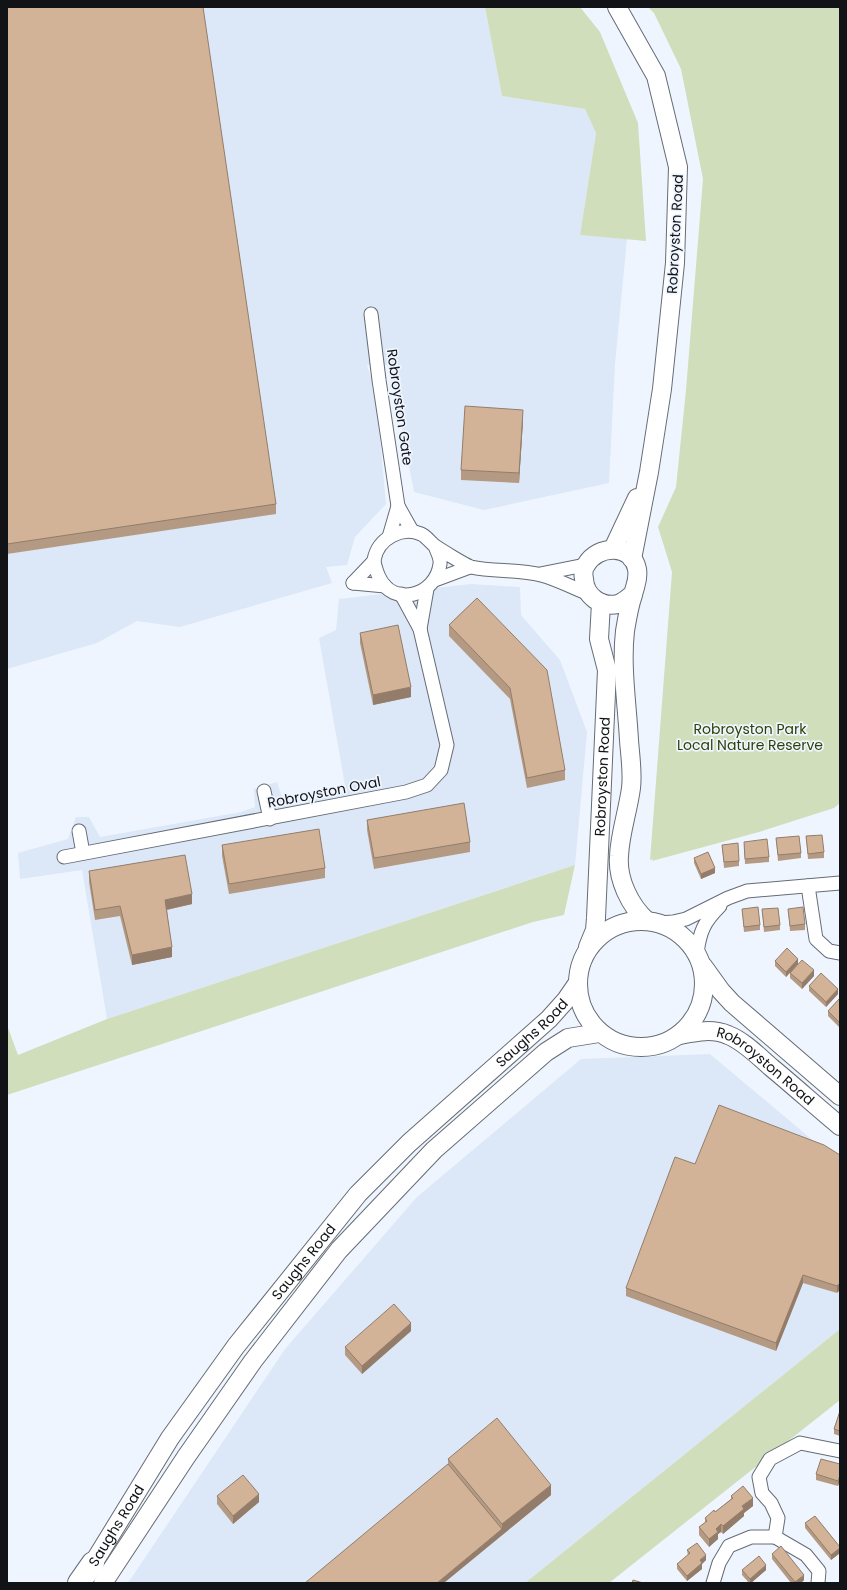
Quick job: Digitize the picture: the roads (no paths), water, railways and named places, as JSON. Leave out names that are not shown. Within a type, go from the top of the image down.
[{"type":"highway","points":[[79,1583],[93,1564]]},
{"type":"main road","name":"Robroyston Road","points":[[617,7],[656,76],[678,167],[675,263],[662,389],[650,472],[632,559],[637,567],[638,579],[633,594],[625,631],[624,669],[632,786],[618,857],[624,887],[638,913],[652,922]]},
{"type":"main road","name":"Robroyston Road","points":[[613,549],[650,472]]},
{"type":"main road","points":[[585,565],[594,554],[603,550],[613,549],[622,552],[632,559]]},
{"type":"main road","name":"Robroyston Road","points":[[585,565],[583,574],[584,586],[595,598],[600,639],[607,670],[596,918],[595,930],[588,950]]},
{"type":"main road","points":[[595,598],[608,605],[617,604],[626,600],[633,594]]},
{"type":"main road","points":[[626,922],[652,922],[668,926],[684,937],[699,958],[704,974],[705,991],[695,1018],[679,1035],[672,1040],[653,1047],[631,1047],[619,1044],[599,1033],[586,1016],[579,1000],[577,984],[579,968],[588,950],[595,940],[609,929],[626,922]]},
{"type":"main road","name":"Robroyston Road","points":[[699,958],[721,991],[732,1003],[840,1096]]},
{"type":"main road","name":"Saughs Road","points":[[82,1583],[174,1432],[236,1346],[358,1194],[409,1143],[549,1019],[566,1000],[577,984]]},
{"type":"main road","name":"Robroyston Road","points":[[679,1035],[698,1031],[707,1031],[727,1034],[733,1037],[752,1051],[840,1126]]},
{"type":"main road","name":"Saughs Road","points":[[102,1583],[186,1457],[248,1368],[339,1250],[434,1150],[546,1052],[568,1038],[599,1033]]},
{"type":"street","name":"Robroyston Gate","points":[[372,314],[379,380],[398,506]]},
{"type":"street","points":[[398,506],[412,531]]},
{"type":"street","points":[[389,537],[398,506]]},
{"type":"street","points":[[385,586],[353,583],[374,561],[379,548],[389,537],[398,532],[412,531],[423,535],[435,546],[470,567],[540,574],[585,565]]},
{"type":"street","points":[[420,629],[431,584],[440,563],[435,546]]},
{"type":"street","points":[[374,561],[379,578],[385,586],[390,590],[401,594],[415,594],[431,584],[470,567]]},
{"type":"street","points":[[540,574],[595,598]]},
{"type":"street","points":[[401,594],[420,629]]},
{"type":"street","name":"Robroyston Oval","points":[[64,857],[270,819],[406,792],[427,785],[441,770],[446,746],[420,629]]},
{"type":"street","points":[[264,791],[270,819]]},
{"type":"street","points":[[79,831],[83,853]]},
{"type":"street","points":[[652,922],[673,922],[686,918],[728,898],[747,891],[840,884]]},
{"type":"street","points":[[808,886],[816,939],[829,951],[840,953]]},
{"type":"street","points":[[699,958],[700,936],[705,923],[728,898]]},
{"type":"street","points":[[775,1537],[778,1518],[770,1503],[762,1493],[759,1477],[770,1459],[800,1443],[840,1451]]},
{"type":"street","points":[[713,1583],[719,1563],[729,1546],[751,1537],[775,1537],[806,1555],[819,1572],[818,1583]]},
{"type":"park label","name":"Robroyston Park Local Nature Reserve","points":[[750,738]]}]
